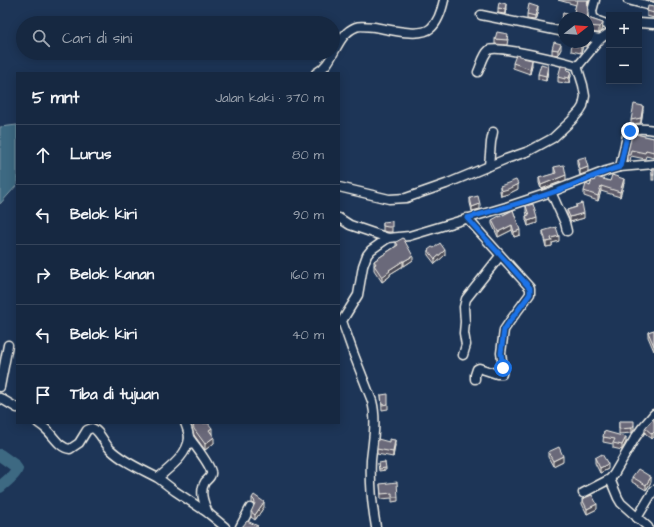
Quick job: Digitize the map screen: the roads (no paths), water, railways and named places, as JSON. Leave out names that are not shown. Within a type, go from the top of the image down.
[{"type":"street","points":[[340,41],[356,27],[369,27],[420,33],[426,31],[432,28],[444,0]]},
{"type":"street","points":[[595,0],[592,11],[593,18],[606,23]]},
{"type":"street","points":[[628,0],[654,7]]},
{"type":"street","points":[[481,15],[558,31]]},
{"type":"street","points":[[642,23],[654,24]]},
{"type":"street","points":[[340,187],[389,199],[406,198],[529,151],[544,143],[571,122],[583,106],[585,99],[584,89],[578,66],[600,39],[606,36]]},
{"type":"street","points":[[594,38],[600,39]]},
{"type":"street","points":[[478,72],[485,55],[492,49],[508,50],[578,66]]},
{"type":"street","points":[[318,72],[325,67],[329,60]]},
{"type":"street","points":[[620,167],[627,136],[630,131],[654,130]]},
{"type":"street","points":[[489,166],[493,132]]},
{"type":"street","points":[[340,219],[350,225],[388,238],[409,236],[506,207],[606,171],[620,167],[654,164]]},
{"type":"street","points":[[551,192],[567,231]]},
{"type":"street","points":[[467,218],[530,288],[530,294],[504,330],[501,353],[503,368],[502,374],[497,374],[478,368],[475,379]]},
{"type":"street","points":[[376,527],[372,497],[371,462],[374,408],[341,323],[358,295],[363,266],[367,255],[371,250],[388,238]]},
{"type":"street","points":[[463,355],[466,345],[464,307],[466,299],[500,256]]},
{"type":"street","points":[[0,387],[8,345]]},
{"type":"street","points":[[0,398],[16,407]]},
{"type":"street","points":[[583,493],[610,479],[617,470],[635,438],[654,414]]},
{"type":"street","points":[[39,424],[67,449],[70,449],[79,443],[87,430],[92,428],[96,429],[115,453],[158,478],[208,513],[225,527]]},
{"type":"street","points":[[185,424],[189,437],[209,465],[211,471],[211,476],[202,490],[203,500],[208,513]]},
{"type":"street","points":[[158,478],[181,456],[187,446],[189,437]]},
{"type":"street","points":[[610,479],[621,503],[648,527]]},
{"type":"street","points":[[637,518],[654,490]]},
{"type":"street","points":[[240,527],[250,508]]},
{"type":"water","points":[[16,125],[16,186],[0,204],[0,127]]},
{"type":"waterway","points":[[0,455],[17,469],[12,477],[0,487]]}]
